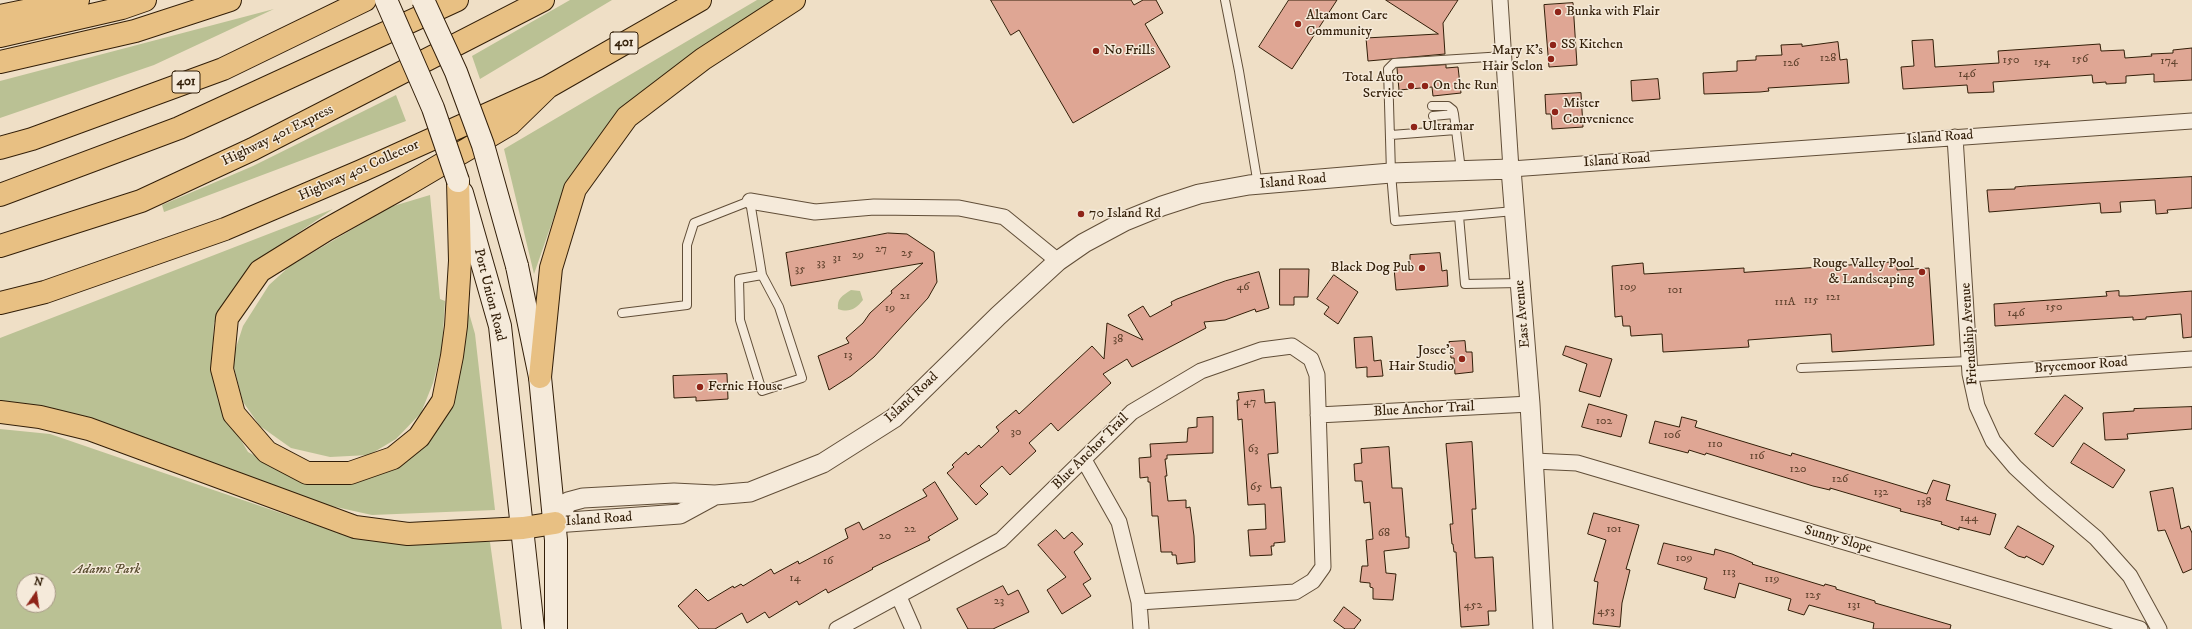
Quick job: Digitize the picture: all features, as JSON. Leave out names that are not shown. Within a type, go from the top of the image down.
[{"type":"highway","points":[[0,16],[78,0]]},
{"type":"highway","points":[[0,36],[122,8],[145,0]]},
{"type":"highway","points":[[0,62],[135,31],[230,0]]},
{"type":"highway","name":"401","points":[[0,148],[32,138],[223,69],[365,0]]},
{"type":"highway","points":[[0,195],[179,128],[457,0]]},
{"type":"highway","name":"Highway 401 Express","points":[[0,246],[141,201],[253,149],[543,0]]},
{"type":"highway","name":"Highway 401 Collector","points":[[0,304],[46,292],[225,229],[361,171],[548,87],[700,0]]},
{"type":"highway","points":[[540,377],[551,268],[575,189],[627,116],[704,59],[794,0]]},
{"type":"highway","points":[[458,181],[460,261],[456,326],[443,401],[419,437],[394,458],[350,473],[307,473],[267,452],[234,414],[222,369],[227,318],[260,271],[326,230],[405,186],[510,124],[548,87]]},
{"type":"highway","points":[[0,412],[40,417],[90,429],[355,528],[408,534],[523,528],[555,523]]},
{"type":"main road","name":"Port Union Road","points":[[386,0],[433,108],[458,181],[500,326],[533,629]]},
{"type":"main road","points":[[423,0],[456,72],[483,145],[517,266],[540,377],[555,523],[556,629]]},
{"type":"street","name":"East Avenue","points":[[1500,0],[1514,211],[1534,461],[1543,629]]},
{"type":"street","name":"Island Road","points":[[555,523],[680,514],[715,495],[750,492],[823,463],[894,418],[998,316],[1058,261],[1084,243],[1124,221],[1162,206],[1199,194],[1258,185],[1390,173],[1511,169],[2192,121]]},
{"type":"street","name":"Friendship Avenue","points":[[1955,137],[1970,367],[1977,406],[1993,441],[2014,467],[2096,538],[2130,576],[2159,629]]},
{"type":"street","points":[[750,201],[815,212],[874,207],[959,208],[1004,217],[1058,261]]},
{"type":"street","name":"Blue Anchor Trail","points":[[838,629],[899,597],[1000,540],[1132,412],[1201,371],[1261,350],[1292,346],[1311,359],[1317,375],[1323,567],[1313,581],[1295,592],[1139,602]]},
{"type":"street","name":"Brycemoor Road","points":[[1970,367],[2192,359]]},
{"type":"street","name":"Blue Anchor Trail","points":[[1318,415],[1530,404]]},
{"type":"street","points":[[1084,460],[1119,522],[1139,602],[1141,629]]},
{"type":"street","name":"Sunny Slope","points":[[1534,461],[1577,463],[2140,629]]},
{"type":"street","points":[[899,597],[913,629]]},
{"type":"lane","points":[[1225,0],[1239,71],[1258,185]]},
{"type":"lane","points":[[1504,56],[1394,63],[1388,69],[1394,109],[1391,135],[1390,173],[1395,221],[1514,211]]},
{"type":"lane","points":[[1432,106],[1451,107],[1454,114],[1461,170]]},
{"type":"lane","points":[[1433,116],[1454,114]]},
{"type":"lane","points":[[1391,135],[1456,130]]},
{"type":"lane","points":[[622,313],[687,305],[687,245],[694,223],[750,201],[762,275],[779,307],[802,378],[762,391],[740,320],[739,279],[762,275]]},
{"type":"lane","points":[[1459,216],[1464,284],[1520,283]]},
{"type":"lane","points":[[1801,368],[1970,367]]},
{"type":"green space","points":[[570,0],[612,0],[480,79],[472,56]]},
{"type":"green space","points":[[757,0],[773,0],[708,43],[621,110],[564,188],[534,274],[504,149]]},
{"type":"green space","points":[[274,9],[154,65],[0,118],[0,81]]},
{"type":"green space","points":[[396,95],[406,121],[164,212],[162,205],[253,166]]},
{"type":"green space","points":[[430,195],[440,299],[445,301],[442,348],[433,383],[421,413],[396,439],[369,455],[330,457],[291,448],[260,426],[243,402],[232,360],[243,326],[269,285],[290,266],[390,207]]},
{"type":"green space","points":[[333,209],[276,248],[242,282],[214,323],[212,358],[218,401],[248,452],[304,482],[352,482],[405,463],[448,411],[467,306],[475,334],[495,510],[372,515],[322,504],[0,403],[0,338]]},
{"type":"green space","points":[[851,290],[860,291],[863,300],[858,306],[852,309],[846,311],[838,309],[839,300]]},
{"type":"green space","name":"Adams Park","points":[[0,429],[50,434],[345,535],[490,542],[502,629],[0,629]]},
{"type":"building","name":"No Frills","points":[[991,0],[1131,0],[1134,5],[1143,0],[1156,0],[1163,13],[1145,24],[1170,67],[1073,123],[1019,30],[1011,35]]},
{"type":"building","name":"Altamont Care Community","points":[[1289,0],[1337,0],[1292,69],[1259,47]]},
{"type":"building","points":[[1386,0],[1458,0],[1443,23],[1445,54],[1368,61],[1366,38],[1438,34]]},
{"type":"building","points":[[1573,3],[1577,65],[1549,67],[1544,5]]},
{"type":"building","points":[[1933,40],[1935,67],[1999,63],[1998,51],[2100,44],[2101,51],[2124,50],[2125,58],[2152,56],[2151,54],[2173,53],[2173,50],[2192,48],[2192,80],[2154,82],[2154,74],[2126,76],[2126,83],[2106,84],[2106,82],[2093,83],[2092,75],[1993,82],[1994,92],[1968,93],[1967,85],[1903,89],[1901,67],[1914,66],[1912,41]]},
{"type":"building","points":[[1838,42],[1840,60],[1847,59],[1849,83],[1768,88],[1769,91],[1760,92],[1704,94],[1703,73],[1737,71],[1737,61],[1756,60],[1756,56],[1782,55],[1781,45],[1802,44],[1802,46]]},
{"type":"building","points":[[1446,65],[1446,68],[1458,67],[1461,93],[1433,96],[1432,87],[1399,90],[1397,68]]},
{"type":"building","points":[[1658,79],[1660,99],[1632,101],[1631,81]]},
{"type":"building","points":[[1581,93],[1583,127],[1552,129],[1551,114],[1546,114],[1545,95]]},
{"type":"building","points":[[2192,177],[2192,208],[2167,210],[2168,213],[2156,214],[2155,200],[2120,202],[2121,212],[2101,213],[2100,203],[1989,212],[1987,190],[2015,189],[2015,187],[2026,186]]},
{"type":"building","points":[[888,233],[907,234],[934,252],[937,282],[928,298],[874,357],[851,376],[829,390],[818,356],[849,343],[846,338],[892,293],[891,291],[923,263],[791,286],[786,253]]},
{"type":"building","points":[[1440,253],[1442,271],[1447,270],[1448,286],[1396,290],[1394,268],[1410,267],[1410,255]]},
{"type":"building","points":[[1897,262],[1897,270],[1929,268],[1934,345],[1832,352],[1831,334],[1748,340],[1749,347],[1663,352],[1662,334],[1631,336],[1630,326],[1623,326],[1622,316],[1615,317],[1612,266],[1643,263],[1644,274],[1744,268],[1744,272]]},
{"type":"building","points":[[1280,269],[1309,269],[1308,297],[1294,297],[1294,305],[1280,305]]},
{"type":"building","points":[[1259,272],[1269,308],[1256,312],[1255,309],[1225,320],[1204,322],[1206,328],[1132,367],[1127,359],[1103,374],[1111,383],[1058,431],[1051,423],[1029,443],[1036,451],[1010,475],[1002,466],[982,484],[980,486],[988,494],[976,505],[947,473],[954,467],[952,465],[966,452],[968,455],[979,445],[981,448],[999,431],[996,427],[1016,410],[1019,414],[1092,346],[1104,359],[1107,323],[1143,340],[1128,315],[1143,306],[1150,317],[1172,305],[1171,302],[1177,299],[1225,281]]},
{"type":"building","points":[[1334,275],[1358,292],[1338,324],[1324,314],[1329,307],[1317,299]]},
{"type":"building","points":[[2119,291],[2119,296],[2127,296],[2192,291],[2192,337],[2183,338],[2181,314],[2146,317],[2146,319],[2133,320],[2133,317],[1995,326],[1994,304],[2107,296],[2106,292]]},
{"type":"building","points":[[1372,337],[1374,361],[1381,360],[1383,376],[1367,377],[1367,367],[1356,368],[1354,338]]},
{"type":"building","points":[[1465,341],[1466,352],[1472,352],[1473,372],[1455,374],[1454,358],[1451,358],[1449,342]]},
{"type":"building","points":[[1566,346],[1612,359],[1600,397],[1579,391],[1587,364],[1563,355]]},
{"type":"building","name":"Fernie House","points":[[727,374],[728,399],[696,401],[696,397],[674,398],[673,376]]},
{"type":"building","points":[[1264,390],[1265,403],[1275,402],[1278,453],[1268,454],[1271,488],[1281,487],[1285,542],[1274,543],[1274,546],[1271,546],[1272,555],[1250,556],[1248,530],[1266,529],[1265,504],[1248,505],[1242,419],[1238,420],[1237,400],[1239,400],[1238,393]]},
{"type":"building","points":[[2065,395],[2083,408],[2053,447],[2035,434]]},
{"type":"building","points":[[1589,404],[1627,415],[1621,437],[1582,427]]},
{"type":"building","points":[[2192,407],[2192,429],[2127,434],[2128,439],[2105,440],[2103,413],[2134,411],[2134,409]]},
{"type":"building","points":[[1213,417],[1213,453],[1167,455],[1167,459],[1165,459],[1167,476],[1165,476],[1168,501],[1186,500],[1186,508],[1190,507],[1194,536],[1195,562],[1177,564],[1176,555],[1172,555],[1172,552],[1161,552],[1158,516],[1152,516],[1150,482],[1148,482],[1148,477],[1140,478],[1139,458],[1151,457],[1150,444],[1187,442],[1188,428],[1197,427],[1197,418]]},
{"type":"building","points":[[1682,417],[1697,421],[1695,427],[1791,456],[1792,453],[1927,494],[1933,480],[1950,485],[1946,500],[1996,514],[1990,535],[1959,527],[1959,530],[1941,524],[1942,522],[1900,511],[1901,509],[1830,488],[1830,490],[1813,486],[1706,453],[1705,455],[1689,450],[1688,453],[1649,443],[1655,421],[1679,427]]},
{"type":"building","points":[[1472,442],[1476,509],[1472,509],[1475,558],[1493,557],[1496,611],[1488,611],[1489,625],[1461,627],[1456,552],[1454,552],[1452,544],[1450,524],[1453,524],[1446,444]]},
{"type":"building","points":[[2084,443],[2125,470],[2113,488],[2071,463]]},
{"type":"building","points":[[1389,447],[1392,488],[1402,488],[1406,537],[1409,537],[1409,548],[1384,551],[1386,573],[1396,574],[1393,600],[1373,599],[1373,588],[1370,587],[1370,583],[1360,582],[1362,566],[1368,566],[1366,540],[1373,539],[1370,502],[1364,503],[1362,481],[1355,481],[1354,464],[1362,463],[1361,449]]},
{"type":"building","points":[[935,482],[958,519],[928,537],[930,540],[872,568],[873,569],[828,593],[826,589],[799,605],[797,601],[769,618],[765,612],[747,623],[742,613],[715,629],[699,629],[678,606],[696,589],[708,601],[733,586],[734,588],[741,584],[743,586],[771,569],[774,574],[798,561],[799,564],[848,538],[845,529],[859,522],[863,530],[927,496],[923,490]]},
{"type":"building","points":[[2173,488],[2181,529],[2189,526],[2192,533],[2192,569],[2183,573],[2165,530],[2158,531],[2150,492]]},
{"type":"building","points":[[1594,513],[1639,525],[1626,569],[1630,570],[1622,603],[1620,627],[1593,624],[1598,582],[1594,581],[1606,540],[1588,534]]},
{"type":"building","points":[[2018,526],[2054,546],[2043,565],[2026,556],[2025,558],[2018,556],[2005,548]]},
{"type":"building","points":[[1056,530],[1064,539],[1072,532],[1083,544],[1074,552],[1091,579],[1083,584],[1091,596],[1062,614],[1047,590],[1066,577],[1038,545]]},
{"type":"building","points":[[1664,543],[1714,555],[1715,549],[1732,554],[1753,563],[1752,564],[1824,586],[1825,584],[1836,587],[1836,589],[1875,601],[1875,603],[1951,625],[1950,629],[1873,629],[1874,623],[1809,605],[1804,615],[1788,610],[1791,599],[1739,583],[1735,598],[1704,589],[1707,578],[1658,564]]},
{"type":"building","points":[[1003,586],[1008,595],[1018,590],[1029,612],[993,629],[968,629],[957,609]]},
{"type":"building","points":[[1344,607],[1361,620],[1354,629],[1345,629],[1334,621]]},
{"type":"place","name":"Bunka with Flair","points":[[1558,12]]},
{"type":"place","name":"Altamont Care Community","points":[[1298,24]]},
{"type":"place","name":"SS Kitchen","points":[[1553,45]]},
{"type":"place","name":"No Frills","points":[[1096,51]]},
{"type":"place","name":"Mary K's Hair Selon","points":[[1551,59]]},
{"type":"place","name":"Total Auto Service","points":[[1411,86]]},
{"type":"place","name":"On the Run","points":[[1425,86]]},
{"type":"place","name":"Mister Convenience","points":[[1555,112]]},
{"type":"place","name":"Ultramar","points":[[1414,127]]},
{"type":"place","name":"70 Island Rd","points":[[1081,214]]},
{"type":"place","name":"Black Dog Pub","points":[[1422,268]]},
{"type":"place","name":"Rouge Valley Pool & Landscaping","points":[[1922,272]]},
{"type":"place","name":"Josee's Hair Studio","points":[[1462,359]]},
{"type":"place","name":"Fernie House","points":[[700,387]]}]
